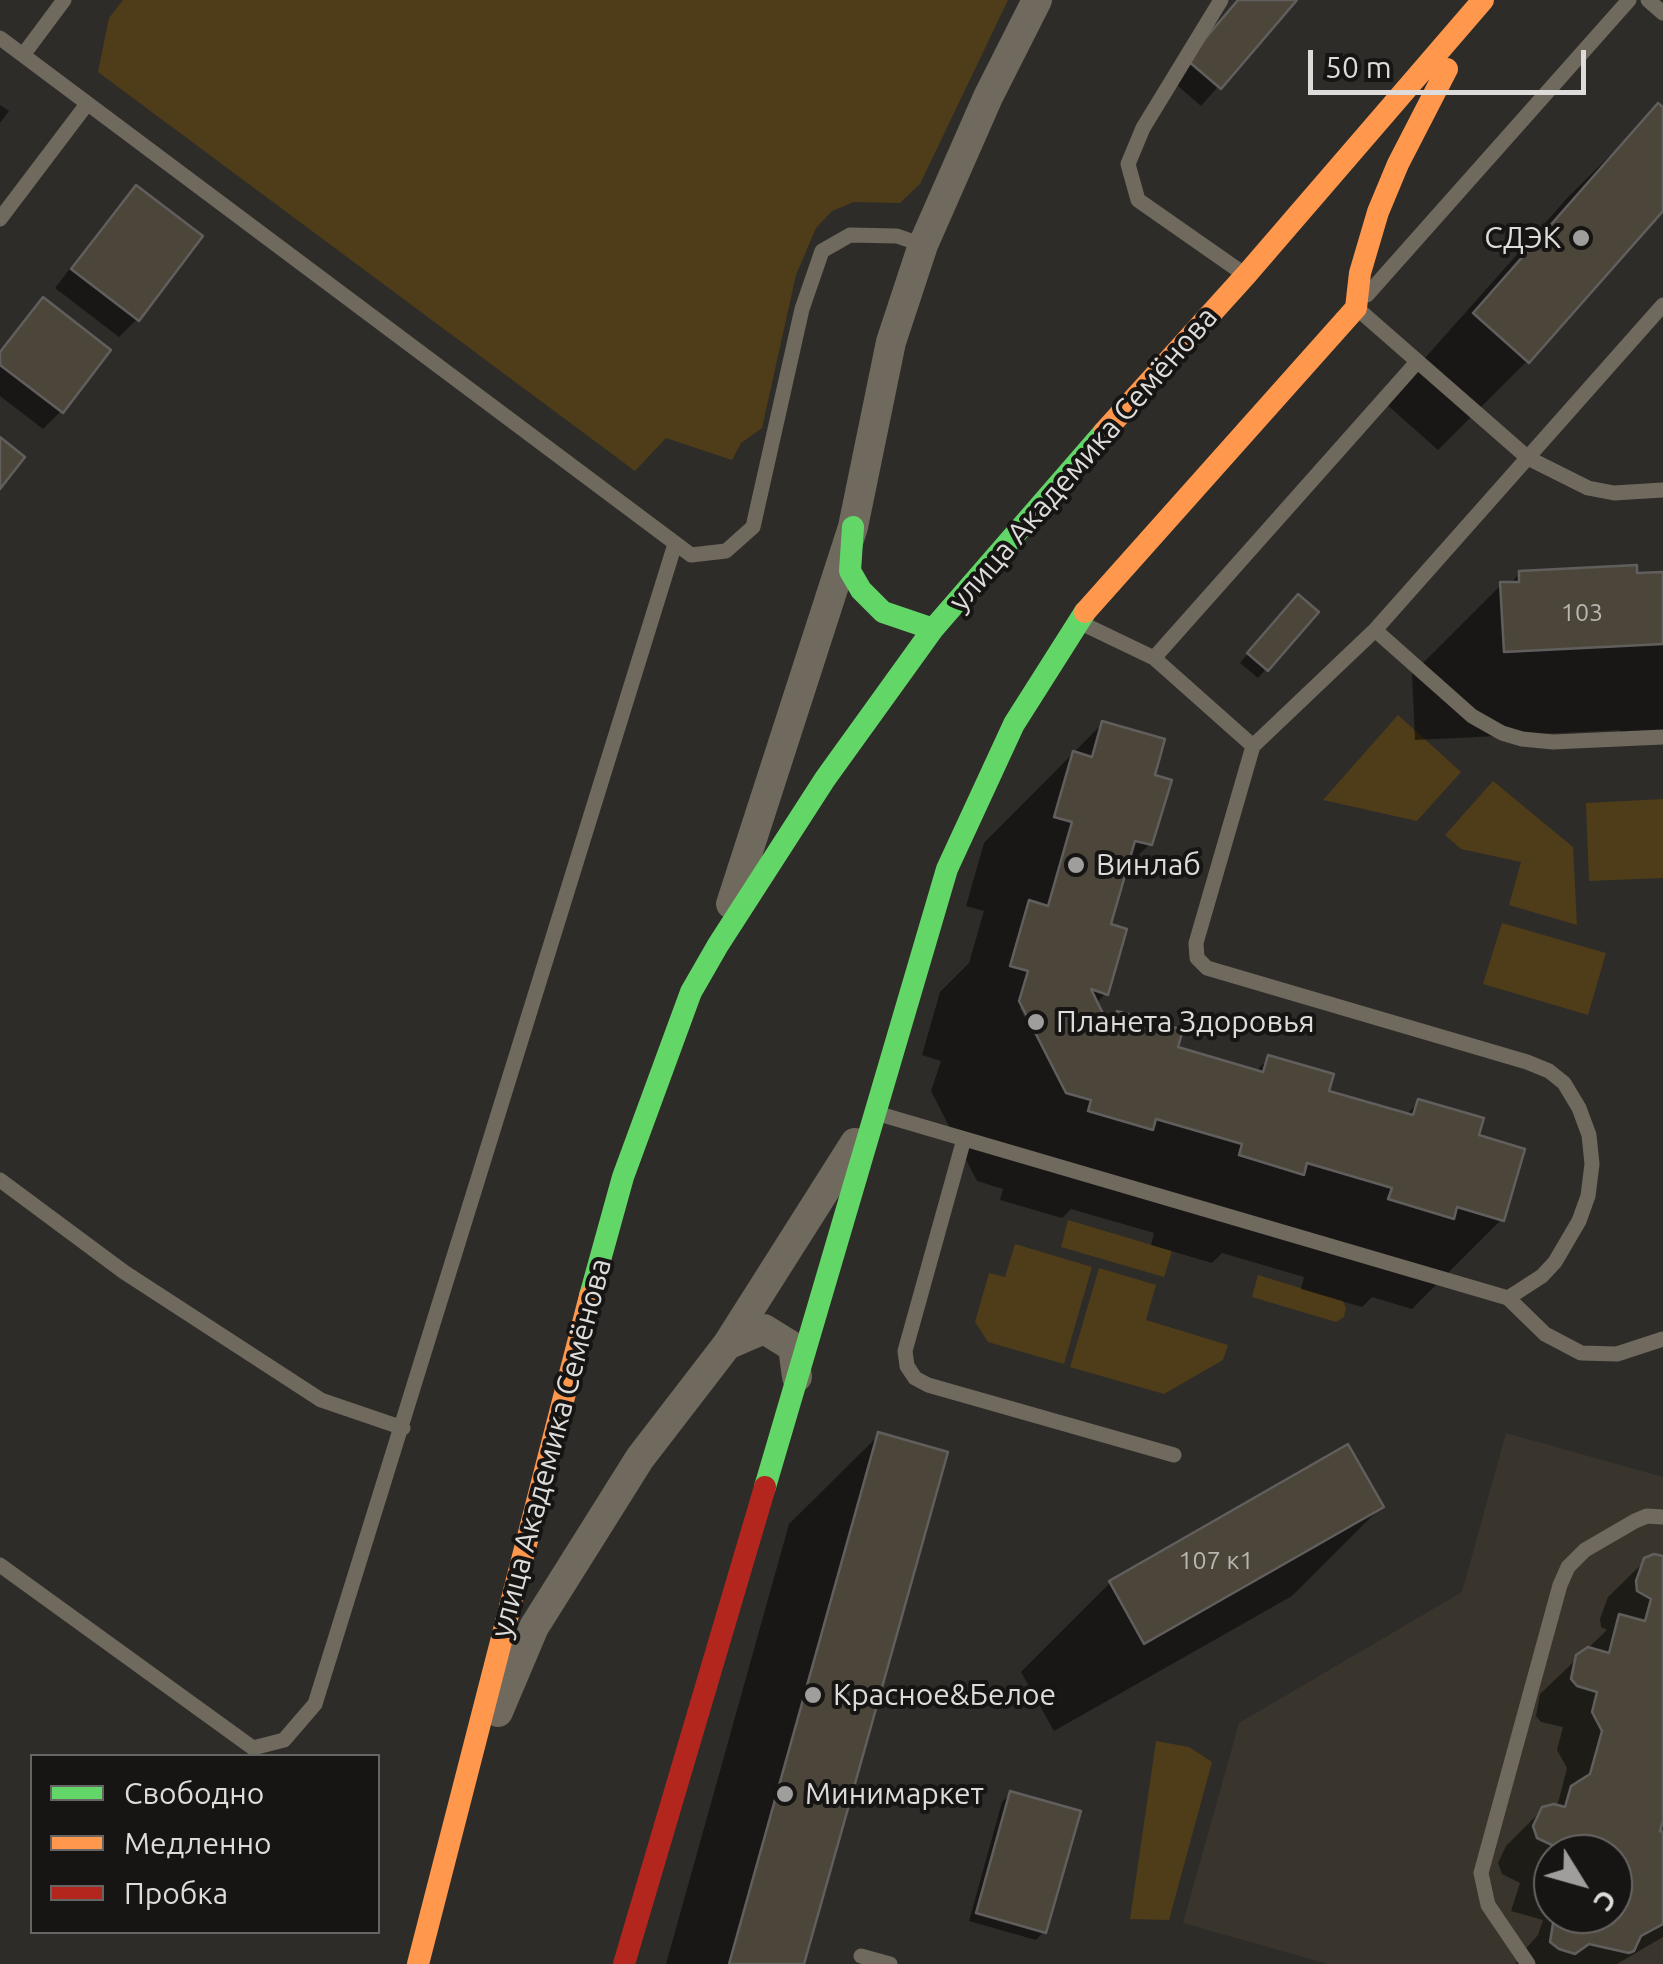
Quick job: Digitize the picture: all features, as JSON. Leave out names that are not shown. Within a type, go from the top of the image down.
[{"type":"main road","name":"улица Академика Семёнова","points":[[418,1964],[623,1177],[692,992],[825,779],[933,629],[1486,0]]},
{"type":"main road","points":[[624,1964],[947,869],[962,830],[1014,724],[1077,621],[1356,308],[1360,272],[1398,164],[1486,0]]},
{"type":"main road","points":[[853,528],[850,571],[861,590],[882,612],[933,629]]},
{"type":"street","name":"улица Академика Семёнова","points":[[718,945],[853,528],[891,342],[923,245],[988,97],[1037,0]]},
{"type":"street","points":[[459,1802],[534,1627],[640,1458],[726,1345],[875,1112]]},
{"type":"street","points":[[726,1345],[764,1329],[793,1347],[796,1376]]},
{"type":"lane","points":[[23,55],[64,0]]},
{"type":"lane","points":[[1221,0],[1143,128],[1128,164],[1138,200],[1246,275]]},
{"type":"lane","points":[[1629,0],[1356,308],[1528,458],[1588,488],[1614,493],[1663,490]]},
{"type":"lane","points":[[1648,0],[1663,13]]},
{"type":"lane","points":[[0,38],[691,555],[726,550],[753,527],[802,309],[822,252],[850,235],[897,236],[923,245]]},
{"type":"lane","points":[[0,218],[87,104]]},
{"type":"lane","points":[[1508,1298],[1534,1282],[1555,1262],[1580,1221],[1588,1196],[1592,1164],[1588,1135],[1579,1108],[1564,1084],[1528,1062],[1201,964],[1195,952],[1196,943],[1253,746],[1375,630],[1663,305]]},
{"type":"lane","points":[[1154,658],[1417,362]]},
{"type":"lane","points":[[0,1565],[253,1748],[284,1740],[315,1704],[675,544]]},
{"type":"lane","points":[[1077,621],[1154,658],[1253,746]]},
{"type":"lane","points":[[1375,630],[1472,716],[1502,733],[1554,742],[1663,737]]},
{"type":"lane","points":[[875,1112],[1508,1298],[1545,1334],[1581,1353],[1617,1354],[1663,1339]]},
{"type":"lane","points":[[964,1138],[905,1351],[907,1366],[915,1378],[928,1384],[1174,1454]]},
{"type":"lane","points":[[0,1180],[124,1272],[321,1400],[403,1428]]},
{"type":"lane","points":[[1528,1964],[1488,1906],[1481,1873],[1560,1584],[1568,1567],[1586,1550],[1634,1521],[1648,1516],[1663,1517]]},
{"type":"lane","points":[[861,1956],[890,1964]]},
{"type":"shaded area","points":[[123,0],[1008,0],[920,184],[900,203],[854,202],[832,211],[816,228],[796,275],[762,428],[741,443],[732,460],[666,438],[635,471],[98,72],[109,18]]},
{"type":"shaded area","points":[[1398,715],[1461,772],[1417,821],[1323,800]]},
{"type":"shaded area","points":[[1493,781],[1573,847],[1577,925],[1509,905],[1521,862],[1461,849],[1445,835]]},
{"type":"shaded area","points":[[1663,799],[1663,878],[1589,881],[1586,803]]},
{"type":"shaded area","points":[[1502,923],[1606,953],[1588,1015],[1483,984]]},
{"type":"shaded area","points":[[1068,1220],[1172,1251],[1164,1277],[1061,1247]]},
{"type":"shaded area","points":[[1015,1244],[1092,1267],[1064,1364],[988,1342],[975,1322],[989,1273],[1005,1277]]},
{"type":"shaded area","points":[[1099,1268],[1156,1285],[1146,1320],[1228,1345],[1223,1360],[1164,1394],[1070,1367]]},
{"type":"shaded area","points":[[1258,1275],[1343,1301],[1344,1317],[1336,1322],[1252,1297]]},
{"type":"shaded area","points":[[1506,1433],[1663,1477],[1663,1964],[1328,1964],[1183,1923],[1239,1723],[1462,1592]]},
{"type":"shaded area","points":[[1156,1741],[1189,1747],[1212,1762],[1169,1920],[1130,1919]]},
{"type":"building","points":[[1238,0],[1297,0],[1221,89],[1187,60]]},
{"type":"building","points":[[1658,103],[1663,107],[1663,211],[1529,363],[1473,313]]},
{"type":"building","points":[[136,185],[203,236],[139,321],[71,269]]},
{"type":"building","points":[[43,297],[111,350],[63,413],[0,365],[0,352]]},
{"type":"building","points":[[0,437],[25,457],[0,489]]},
{"type":"building","points":[[1637,565],[1637,573],[1663,572],[1663,644],[1504,652],[1500,582],[1519,582],[1519,571]]},
{"type":"building","points":[[1298,594],[1319,612],[1268,671],[1247,653]]},
{"type":"building","points":[[1102,721],[1165,739],[1155,775],[1172,780],[1152,845],[1135,841],[1111,924],[1127,929],[1108,995],[1091,989],[1109,1026],[1112,1027],[1117,1011],[1183,1030],[1178,1047],[1263,1072],[1268,1055],[1334,1074],[1329,1091],[1413,1115],[1418,1099],[1484,1118],[1479,1135],[1525,1149],[1504,1221],[1457,1207],[1454,1219],[1388,1199],[1392,1188],[1307,1163],[1304,1175],[1239,1155],[1242,1144],[1156,1119],[1153,1130],[1088,1111],[1091,1100],[1066,1093],[1019,1001],[1028,971],[1010,966],[1029,900],[1048,906],[1072,822],[1054,817],[1073,751],[1092,757]]},
{"type":"building","points":[[878,1432],[948,1452],[804,1964],[729,1964]]},
{"type":"building","points":[[1348,1444],[1384,1507],[1144,1644],[1109,1581]]},
{"type":"building","points":[[1663,1556],[1663,1924],[1641,1936],[1629,1953],[1589,1944],[1575,1954],[1550,1942],[1551,1934],[1633,1934],[1633,1834],[1536,1834],[1533,1826],[1542,1807],[1565,1807],[1571,1786],[1590,1774],[1602,1731],[1592,1712],[1597,1692],[1577,1686],[1571,1679],[1576,1655],[1588,1647],[1609,1653],[1619,1614],[1645,1621],[1651,1599],[1637,1591],[1636,1581],[1644,1558]]},
{"type":"building","points":[[1010,1791],[1081,1811],[1046,1933],[976,1913]]},
{"type":"traffic: fast","points":[[590,1296],[623,1177],[691,992],[718,945],[825,779],[933,629],[1104,432]]},
{"type":"traffic: fast","points":[[853,527],[850,571],[861,590],[883,612],[933,629]]},
{"type":"traffic: fast","points":[[765,1487],[947,869],[1014,724],[1085,612]]},
{"type":"traffic: slow","points":[[1104,432],[1246,275],[1483,0]]},
{"type":"traffic: slow","points":[[1085,612],[1356,308],[1360,273],[1378,212],[1447,69]]},
{"type":"traffic: slow","points":[[418,1964],[590,1296]]},
{"type":"traffic: jam","points":[[624,1964],[765,1487]]},
{"type":"place","name":"СДЭК","points":[[1581,238]]},
{"type":"place","name":"Винлаб","points":[[1076,865]]},
{"type":"place","name":"Планета Здоровья","points":[[1036,1022]]},
{"type":"place","name":"Красное&Белое","points":[[813,1695]]},
{"type":"place","name":"Минимаркет","points":[[785,1794]]}]
